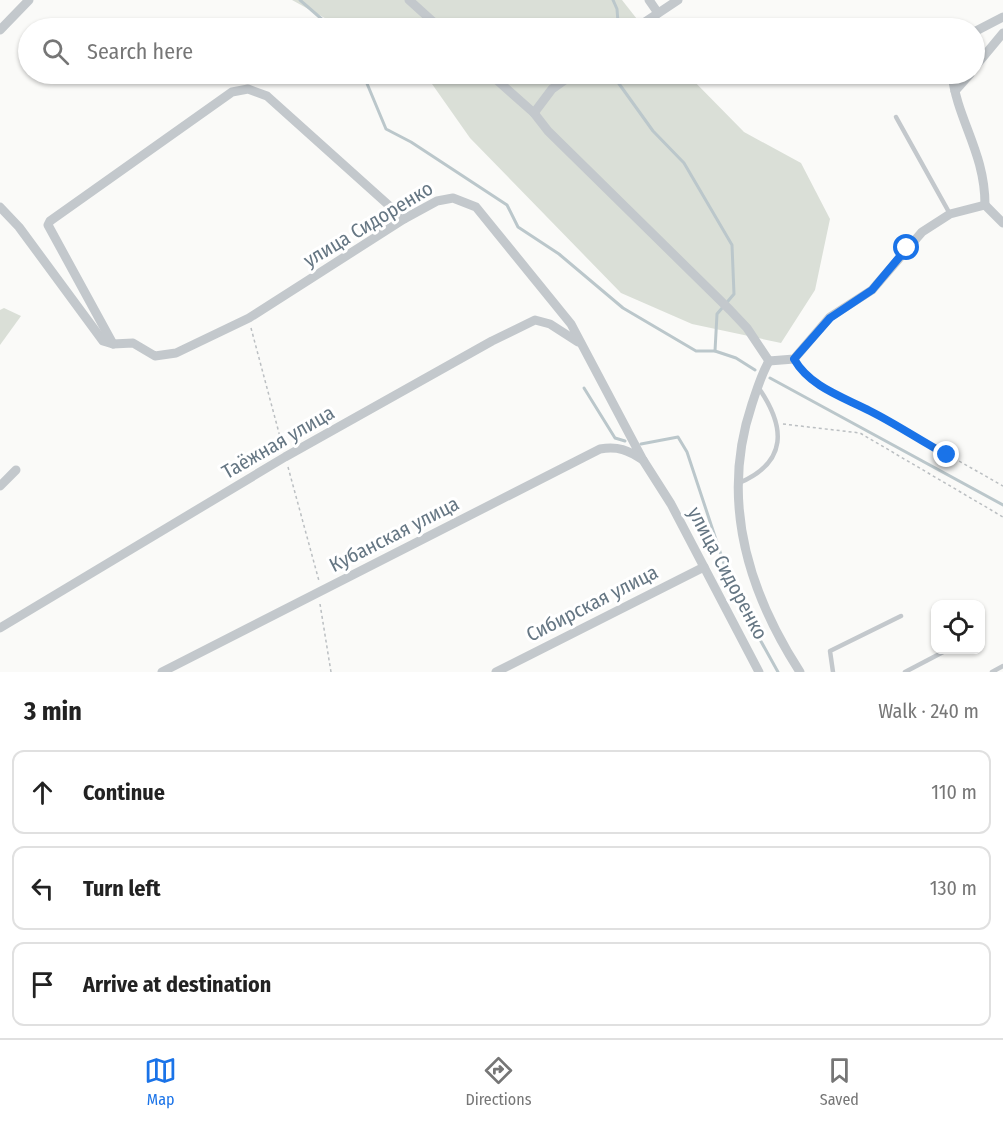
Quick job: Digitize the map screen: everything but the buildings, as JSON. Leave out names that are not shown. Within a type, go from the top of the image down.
[{"type":"street","points":[[0,30],[29,0]]},
{"type":"street","points":[[409,0],[429,18]]},
{"type":"street","points":[[649,0],[658,13]]},
{"type":"street","points":[[651,18],[678,0]]},
{"type":"street","points":[[985,27],[1003,17]]},
{"type":"street","points":[[985,56],[1003,33]]},
{"type":"street","points":[[501,84],[534,113],[548,131],[730,310],[747,328],[769,362]]},
{"type":"street","points":[[534,113],[552,89],[559,84]]},
{"type":"street","points":[[954,84],[982,166],[985,205],[1003,223]]},
{"type":"street","points":[[955,91],[961,84]]},
{"type":"street","points":[[113,344],[50,230],[50,221],[232,92],[248,89],[267,96],[404,219]]},
{"type":"street","name":"улица Сидоренко","points":[[113,344],[133,342],[155,356],[176,353],[249,318],[404,219],[445,198],[463,200],[476,207],[571,324],[643,460],[671,504],[759,672]]},
{"type":"street","points":[[769,362],[794,359],[830,318],[872,290],[922,232],[950,214],[985,205]]},
{"type":"street","points":[[0,207],[20,227],[103,341],[113,344]]},
{"type":"street","name":"Таёжная улица","points":[[0,628],[285,457],[492,341],[535,320],[550,324],[580,343]]},
{"type":"street","points":[[769,362],[747,420],[737,484],[741,525],[762,605],[780,641],[800,672]]},
{"type":"street","name":"Кубанская улица","points":[[162,672],[600,449],[613,447],[627,450],[643,460]]},
{"type":"street","points":[[0,486],[16,470]]},
{"type":"street","name":"Сибирская улица","points":[[496,672],[704,567]]},
{"type":"lane","points":[[896,117],[950,214]]},
{"type":"lane","points":[[737,484],[757,476],[769,465],[776,453],[776,424],[767,400],[758,387]]},
{"type":"lane","points":[[833,672],[830,651],[901,616]]},
{"type":"lane","points":[[905,672],[939,654]]},
{"type":"lane","points":[[992,672],[1003,666]]},
{"type":"path","points":[[794,359],[806,375],[837,397],[871,411],[1003,486]]},
{"type":"path","points":[[776,424],[792,423],[860,433],[1003,517]]},
{"type":"path","points":[[319,592],[331,672]]},
{"type":"shaded area","points":[[292,0],[622,0],[636,18],[325,18]]},
{"type":"shaded area","points":[[432,84],[697,84],[744,132],[801,163],[830,219],[815,290],[781,343],[692,324],[621,293],[470,138]]},
{"type":"shaded area","points":[[4,308],[21,316],[0,345],[0,310]]},
{"type":"waterway","points":[[300,0],[321,18]]},
{"type":"waterway","points":[[613,0],[618,18]]},
{"type":"waterway","points":[[367,84],[386,129],[411,142],[507,205],[518,227],[559,254],[623,308],[696,351],[715,351],[736,358],[755,370]]},
{"type":"waterway","points":[[619,84],[653,131],[684,163],[732,245],[734,294],[717,314],[715,351]]},
{"type":"waterway","points":[[770,378],[1003,505]]},
{"type":"waterway","points":[[584,388],[615,438],[625,441]]},
{"type":"waterway","points":[[641,444],[678,437],[687,452],[733,591],[778,672]]},
{"type":"route","points":[[907,248],[872,290],[830,318],[818,330],[801,354],[794,359],[806,375],[837,397],[871,411],[947,455]]}]
